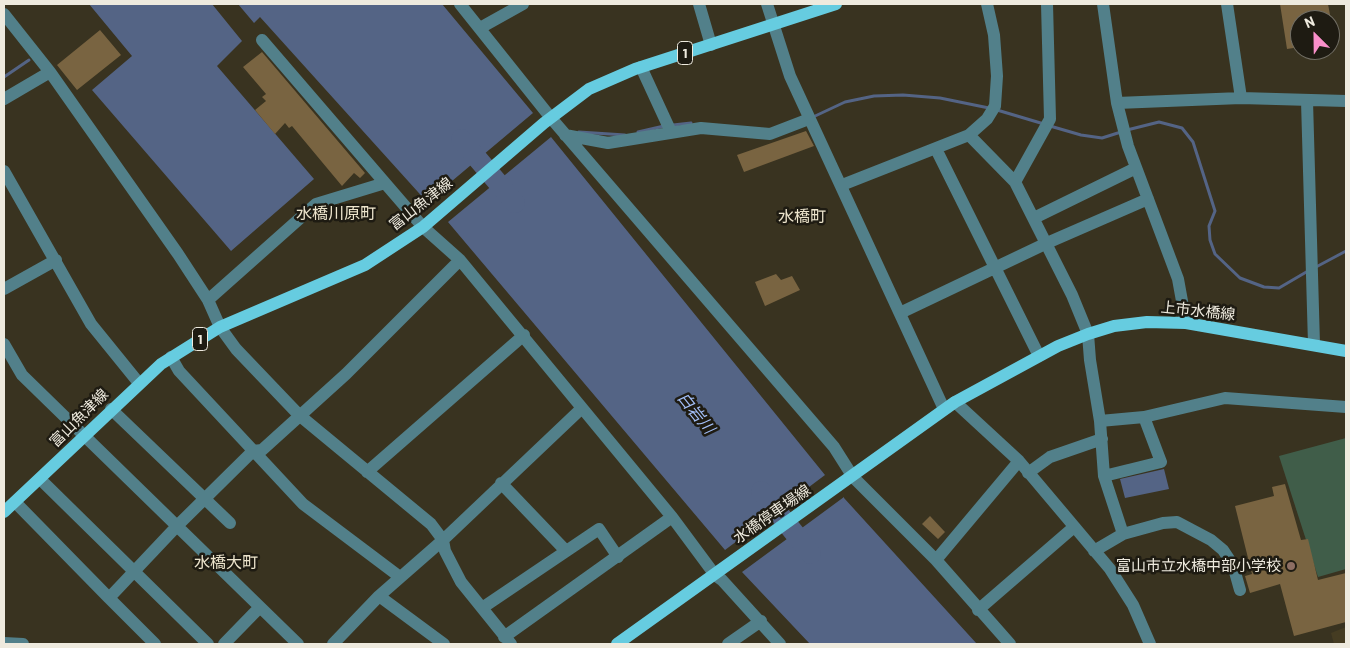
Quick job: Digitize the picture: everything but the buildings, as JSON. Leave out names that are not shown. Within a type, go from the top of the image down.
[{"type":"main road","name":"富山魚津線","points":[[4,512],[138,382],[171,357],[220,327],[365,264],[428,222],[547,120],[602,81],[836,4]]},
{"type":"main road","name":"上市水橋線","points":[[949,406],[1039,356],[1088,334],[1114,326],[1147,322],[1186,323],[1346,351]]},
{"type":"main road","name":"水橋停車場線","points":[[617,644],[850,479],[949,406]]},
{"type":"street","points":[[460,4],[480,28],[547,120],[565,135],[834,447],[850,479],[936,560],[978,610],[1010,644]]},
{"type":"street","points":[[480,28],[523,4]]},
{"type":"street","points":[[699,4],[711,45]]},
{"type":"street","points":[[767,4],[790,76],[809,119],[842,185],[900,313],[949,406],[1019,461],[1110,569],[1133,604],[1150,644]]},
{"type":"street","points":[[842,185],[969,135],[987,119],[995,106],[996,76],[994,35],[986,4]]},
{"type":"street","points":[[1015,182],[1050,119],[1046,4]]},
{"type":"street","points":[[1103,4],[1117,103],[1128,146],[1178,278],[1186,323]]},
{"type":"street","points":[[1226,4],[1242,98]]},
{"type":"street","points":[[4,14],[50,72],[173,246],[208,300],[220,327],[236,349],[299,415],[431,524],[442,540],[445,551],[462,582],[507,641],[672,517]]},
{"type":"street","points":[[262,40],[386,182],[428,222],[524,335],[672,517],[715,575],[761,621],[776,643]]},
{"type":"street","points":[[641,67],[672,132]]},
{"type":"street","points":[[4,99],[50,72]]},
{"type":"street","points":[[1117,103],[1242,98],[1346,101]]},
{"type":"street","points":[[1307,101],[1314,344]]},
{"type":"street","points":[[565,135],[608,143],[701,128],[770,134],[809,119]]},
{"type":"street","points":[[969,135],[1015,182],[1072,295],[1088,334],[1090,360],[1100,421],[1104,476],[1123,534]]},
{"type":"street","points":[[936,149],[1039,356]]},
{"type":"street","points":[[1034,218],[1136,168]]},
{"type":"street","points":[[4,171],[91,324],[138,382]]},
{"type":"street","points":[[208,300],[316,204],[386,182]]},
{"type":"street","points":[[900,313],[996,269],[1046,243],[1148,199]]},
{"type":"street","points":[[4,289],[56,260]]},
{"type":"street","points":[[109,598],[177,526],[253,451],[262,450],[346,374],[460,260]]},
{"type":"street","points":[[367,472],[524,335]]},
{"type":"street","points":[[4,344],[22,375],[298,644]]},
{"type":"street","points":[[171,357],[179,371],[303,504],[400,577]]},
{"type":"street","points":[[1100,421],[1144,417],[1226,398],[1346,407]]},
{"type":"street","points":[[334,644],[379,596],[442,540],[582,408]]},
{"type":"street","points":[[111,409],[230,523]]},
{"type":"street","points":[[1104,476],[1161,462],[1144,417]]},
{"type":"street","points":[[1028,473],[1050,457],[1102,439]]},
{"type":"street","points":[[936,560],[1019,461]]},
{"type":"street","points":[[40,479],[135,570],[208,644]]},
{"type":"street","points":[[501,483],[566,551]]},
{"type":"street","points":[[15,502],[155,644]]},
{"type":"street","points":[[1094,551],[1123,534],[1163,523],[1177,522],[1212,540],[1223,550],[1233,565],[1240,590]]},
{"type":"street","points":[[978,610],[1074,527]]},
{"type":"street","points":[[482,608],[599,529],[618,557]]},
{"type":"street","points":[[379,596],[444,644]]},
{"type":"street","points":[[224,644],[260,607]]},
{"type":"street","points":[[728,644],[761,621]]},
{"type":"street","points":[[4,643],[23,644]]},
{"type":"shaded area","points":[[1346,627],[1346,644],[1334,644],[1331,633]]},
{"type":"green space","points":[[1346,438],[1346,569],[1318,577],[1279,456]]},
{"type":"water","points":[[89,4],[212,4],[242,41],[217,66],[314,179],[231,251],[92,90],[132,56]]},
{"type":"water","points":[[238,4],[442,4],[533,113],[427,202],[260,17],[254,23]]},
{"type":"water","points":[[551,137],[825,475],[725,550],[448,222]]},
{"type":"water","points":[[1164,469],[1169,489],[1125,498],[1120,479]]},
{"type":"water","points":[[844,497],[977,644],[810,644],[742,572]]},
{"type":"waterway","points":[[4,77],[29,60]]},
{"type":"waterway","points":[[813,117],[845,102],[874,96],[903,95],[940,98],[989,108]]},
{"type":"waterway","points":[[997,110],[1044,124]]},
{"type":"waterway","points":[[1127,130],[1159,122],[1182,128],[1193,142],[1215,211],[1209,226],[1210,240],[1215,254],[1240,278],[1264,287],[1279,288],[1308,271]]},
{"type":"waterway","points":[[673,125],[691,123]]},
{"type":"waterway","points":[[638,132],[664,126]]},
{"type":"waterway","points":[[1050,126],[1081,135],[1102,138],[1121,132]]},
{"type":"waterway","points":[[579,132],[625,135]]},
{"type":"waterway","points":[[461,139],[515,203]]},
{"type":"waterway","points":[[1316,267],[1346,251]]},
{"type":"waterway","name":"白岩川","points":[[761,491],[811,554]]},
{"type":"place","name":"富山市立水橋中部小学校","points":[[1291,566]]},
{"type":"district","name":"水橋川原町","points":[[336,214]]},
{"type":"district","name":"水橋町","points":[[802,217]]},
{"type":"district","name":"水橋大町","points":[[226,563]]}]
